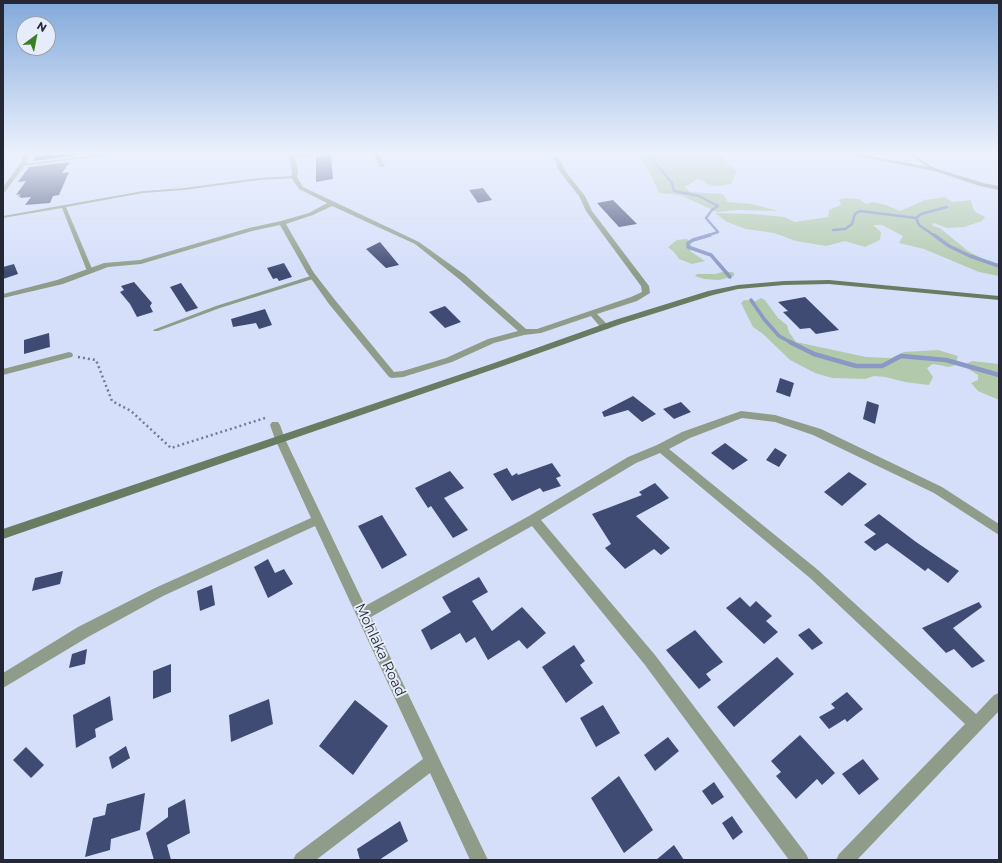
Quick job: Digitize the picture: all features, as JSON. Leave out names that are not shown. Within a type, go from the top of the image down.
[{"type":"main road","points":[[3,534],[500,364],[605,326],[711,293],[738,287],[784,283],[829,282],[999,298]]},
{"type":"street","points":[[309,192],[331,204],[370,220],[417,243],[462,277],[524,332]]},
{"type":"street","points":[[282,223],[314,277],[332,302],[392,375],[403,374],[449,360],[491,341],[524,332],[538,331],[634,299],[646,293],[645,286],[598,224],[579,192]]},
{"type":"street","points":[[3,296],[60,282],[107,265],[141,262],[251,229],[282,223],[310,214],[331,204]]},
{"type":"street","points":[[592,313],[605,326]]},
{"type":"street","points":[[3,372],[69,356]]},
{"type":"street","points":[[363,614],[533,519],[632,460],[661,448],[686,435],[740,414],[775,419],[817,432],[938,490],[999,530]]},
{"type":"street","name":"Mohlaka Road","points":[[275,425],[280,439],[479,860]]},
{"type":"street","points":[[661,448],[814,574],[976,724]]},
{"type":"street","points":[[533,519],[650,660],[800,860]]},
{"type":"street","points":[[3,681],[83,632],[160,592],[318,520]]},
{"type":"street","points":[[845,860],[999,700]]},
{"type":"street","points":[[302,860],[432,762]]},
{"type":"lane","points":[[3,217],[142,192]]},
{"type":"lane","points":[[64,207],[90,271]]},
{"type":"lane","points":[[156,330],[218,307],[314,277]]},
{"type":"path","points":[[69,356],[96,360],[112,401],[131,411],[171,448],[271,416],[275,425]]},
{"type":"green space","points":[[695,192],[723,194],[728,202],[752,204],[778,211],[738,210],[717,212],[680,195],[659,193]]},
{"type":"green space","points":[[945,197],[952,202],[971,200],[974,211],[985,217],[982,221],[964,227],[947,228],[934,223],[932,225],[941,229],[968,251],[987,261],[999,264],[999,276],[979,272],[924,249],[899,243],[903,236],[882,225],[873,225],[881,232],[880,240],[865,247],[845,241],[826,246],[796,241],[774,233],[746,229],[727,222],[715,213],[754,214],[784,217],[795,222],[828,217],[829,210],[841,205],[839,200],[845,198],[859,199],[866,204],[873,202],[886,205],[900,211],[925,200]]},
{"type":"green space","points":[[687,239],[691,244],[690,251],[705,261],[692,264],[679,259],[668,247],[677,240]]},
{"type":"green space","points":[[722,272],[732,272],[734,273],[734,276],[719,280],[704,279],[695,276],[697,274],[716,274]]},
{"type":"green space","points":[[761,298],[765,300],[778,318],[787,325],[789,332],[796,342],[866,357],[891,358],[904,352],[938,350],[958,356],[955,365],[949,367],[933,364],[927,368],[933,377],[929,385],[905,382],[885,377],[874,376],[865,379],[832,378],[815,373],[790,360],[763,334],[753,327],[741,303],[744,300],[756,301]]},
{"type":"green space","points":[[972,361],[999,364],[999,400],[978,391],[971,383],[978,380],[978,375],[967,368],[966,364]]},
{"type":"building","points":[[18,192],[60,192],[59,195],[53,196],[50,203],[25,205],[31,197],[20,198],[21,196],[18,197],[20,194],[16,195]]},
{"type":"building","points":[[471,192],[486,192],[492,200],[478,203]]},
{"type":"building","points":[[613,200],[637,224],[619,227],[597,203]]},
{"type":"building","points":[[380,242],[399,265],[386,268],[366,249]]},
{"type":"building","points":[[284,263],[292,277],[279,281],[277,278],[273,279],[267,268]]},
{"type":"building","points":[[14,264],[18,274],[3,279],[3,267]]},
{"type":"building","points":[[134,282],[152,303],[150,306],[153,312],[137,317],[130,304],[120,292],[124,290],[121,286]]},
{"type":"building","points":[[181,283],[198,308],[186,312],[170,287]]},
{"type":"building","points":[[805,297],[839,330],[816,334],[810,328],[800,329],[783,312],[788,311],[778,302]]},
{"type":"building","points":[[445,306],[461,322],[445,328],[429,312]]},
{"type":"building","points":[[265,309],[272,325],[259,329],[256,323],[233,327],[231,319]]},
{"type":"building","points":[[49,333],[50,347],[24,354],[24,340]]},
{"type":"building","points":[[780,378],[794,383],[790,397],[776,392]]},
{"type":"building","points":[[633,396],[656,414],[642,422],[628,410],[604,417],[602,412]]},
{"type":"building","points":[[867,401],[879,405],[875,424],[863,419]]},
{"type":"building","points":[[681,402],[691,412],[674,419],[663,409]]},
{"type":"building","points":[[725,443],[748,460],[733,470],[711,453]]},
{"type":"building","points":[[775,448],[787,455],[779,467],[766,460]]},
{"type":"building","points":[[552,463],[561,476],[556,478],[561,486],[543,492],[540,488],[512,501],[493,474],[507,468],[512,476],[517,473],[518,475]]},
{"type":"building","points":[[450,471],[464,488],[444,498],[468,530],[453,538],[431,506],[428,508],[415,488]]},
{"type":"building","points":[[849,472],[867,484],[842,506],[824,492]]},
{"type":"building","points":[[655,483],[669,498],[636,516],[670,548],[661,555],[654,549],[625,569],[605,548],[611,544],[592,514],[642,495],[639,492]]},
{"type":"building","points":[[879,514],[916,542],[959,571],[948,583],[928,568],[925,571],[887,543],[875,551],[864,542],[876,534],[864,525]]},
{"type":"building","points":[[382,515],[407,555],[382,569],[358,526]]},
{"type":"building","points":[[268,559],[275,573],[284,569],[293,584],[268,598],[254,567]]},
{"type":"building","points":[[63,571],[60,584],[32,591],[35,578]]},
{"type":"building","points":[[479,577],[488,592],[472,601],[492,631],[522,607],[546,633],[527,649],[519,640],[488,660],[475,637],[466,643],[460,633],[431,650],[421,630],[451,612],[442,597]]},
{"type":"building","points":[[212,585],[215,605],[200,611],[197,591]]},
{"type":"building","points":[[740,597],[750,607],[756,601],[772,616],[766,621],[778,632],[764,644],[726,608]]},
{"type":"building","points":[[979,602],[982,607],[953,628],[985,661],[972,668],[954,649],[946,653],[922,628]]},
{"type":"building","points":[[809,628],[823,643],[812,650],[798,635]]},
{"type":"building","points":[[695,630],[723,662],[706,674],[711,680],[699,689],[666,650]]},
{"type":"building","points":[[574,645],[585,661],[580,665],[593,683],[566,703],[542,667]]},
{"type":"building","points":[[87,649],[85,664],[69,668],[72,654]]},
{"type":"building","points":[[777,657],[794,674],[734,727],[717,707]]},
{"type":"building","points":[[171,664],[171,692],[153,699],[153,671]]},
{"type":"building","points":[[847,692],[863,709],[847,722],[845,719],[829,729],[819,717],[835,708],[831,704]]},
{"type":"building","points":[[110,696],[113,720],[95,729],[96,737],[76,748],[73,715]]},
{"type":"building","points":[[269,699],[273,724],[231,742],[229,715]]},
{"type":"building","points":[[355,700],[388,726],[353,775],[319,746]]},
{"type":"building","points":[[603,705],[620,733],[596,747],[580,718]]},
{"type":"building","points":[[800,735],[835,773],[822,785],[817,779],[796,799],[776,776],[781,772],[771,761]]},
{"type":"building","points":[[668,737],[679,751],[655,771],[644,755]]},
{"type":"building","points":[[126,746],[130,758],[112,769],[109,757]]},
{"type":"building","points":[[26,747],[44,765],[31,778],[13,760]]},
{"type":"building","points":[[863,759],[879,779],[859,795],[842,774]]},
{"type":"building","points":[[619,776],[653,830],[624,853],[591,798]]},
{"type":"building","points":[[714,782],[724,797],[712,805],[702,791]]},
{"type":"building","points":[[145,793],[140,830],[111,839],[110,850],[85,857],[93,818],[105,815],[107,804]]},
{"type":"building","points":[[185,799],[190,833],[167,845],[171,860],[154,860],[146,833],[168,817],[168,808]]},
{"type":"building","points":[[732,816],[743,832],[733,840],[722,823]]},
{"type":"building","points":[[400,821],[408,841],[379,860],[360,860],[357,849]]},
{"type":"building","points":[[674,845],[684,860],[656,860]]},
{"type":"waterway","points":[[680,192],[699,196],[718,206],[712,210],[706,218],[718,232],[706,236]]},
{"type":"waterway","points":[[916,218],[921,214],[947,207]]},
{"type":"waterway","points":[[833,230],[845,229],[852,224],[855,214],[860,211],[916,218]]},
{"type":"waterway","points":[[916,218],[919,225],[935,236]]},
{"type":"waterway","points":[[710,235],[693,240],[688,243],[688,247],[711,255],[730,277]]},
{"type":"waterway","points":[[934,235],[949,246],[970,256],[999,266]]},
{"type":"waterway","points":[[751,300],[764,319],[779,336],[792,343]]},
{"type":"waterway","points":[[792,343],[814,354],[856,366],[882,366],[901,356],[946,360],[999,375]]}]
